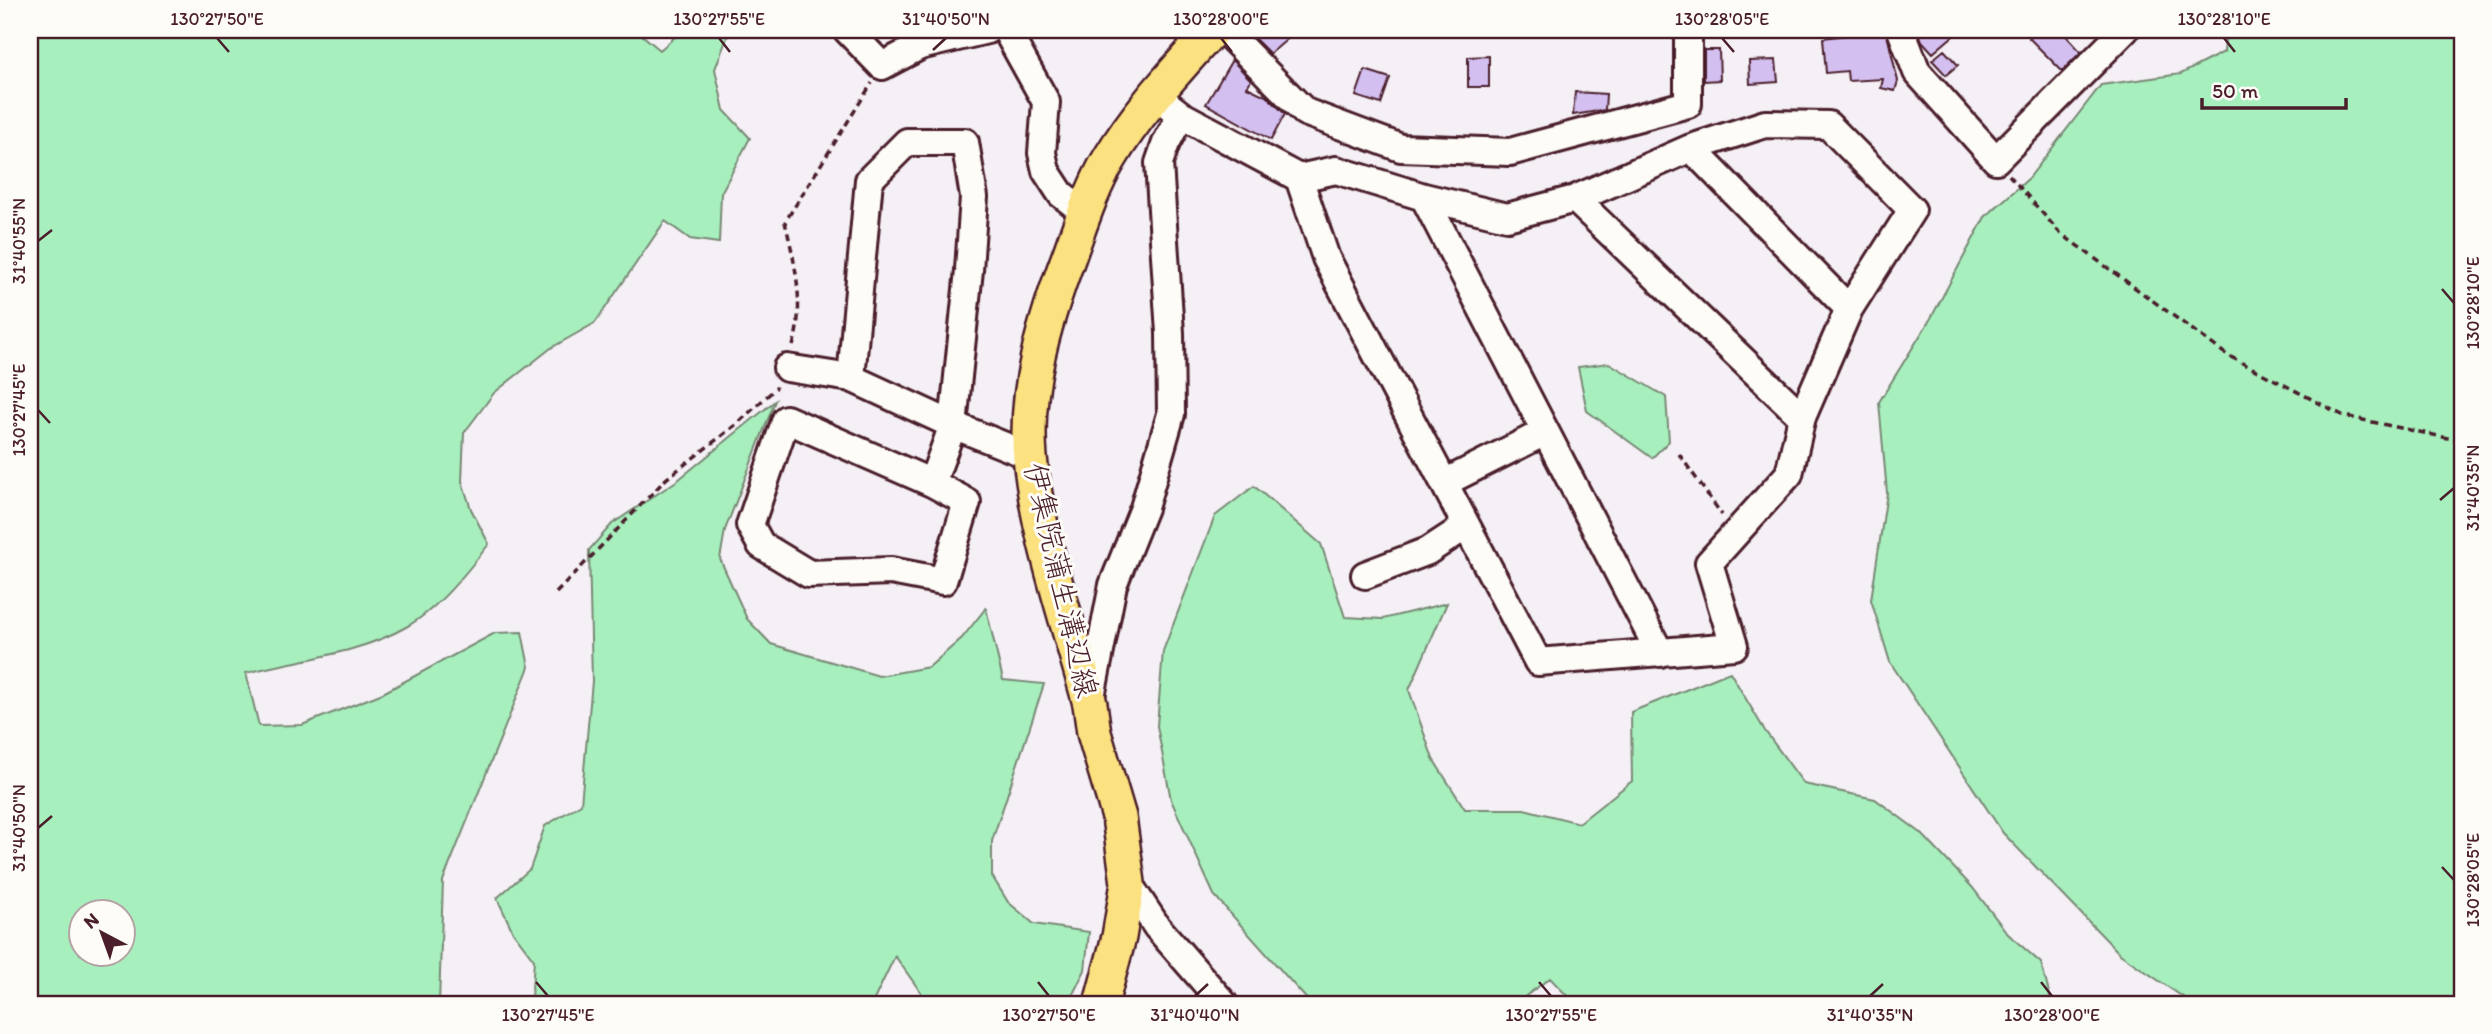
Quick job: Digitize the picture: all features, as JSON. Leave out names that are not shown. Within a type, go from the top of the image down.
[{"type":"main road","name":"伊集院蒲生溝辺線","points":[[1101,1004],[1119,937],[1128,883],[1119,817],[1094,733],[1090,704],[1049,548],[1030,456],[1032,393],[1040,344],[1051,302],[1084,212],[1108,160],[1155,94],[1212,30]]},
{"type":"street","points":[[848,30],[882,66],[920,47],[987,30]]},
{"type":"street","points":[[1006,30],[1046,102],[1042,153],[1046,172],[1061,194],[1084,212]]},
{"type":"street","points":[[1224,30],[1305,112],[1401,148],[1510,152],[1688,104],[1688,30]]},
{"type":"street","points":[[1901,30],[1917,72],[1996,160],[2126,30]]},
{"type":"street","points":[[1155,94],[1181,116],[1299,177],[1336,170],[1424,197],[1507,217],[1575,199],[1691,148],[1765,124],[1828,125],[1912,210],[1849,309],[1802,417],[1789,474],[1710,563],[1734,646],[1538,662],[1326,258],[1299,177]]},
{"type":"street","points":[[1090,704],[1113,586],[1144,508],[1171,414],[1170,332],[1159,163],[1166,143],[1181,116]]},
{"type":"street","points":[[851,378],[869,180],[907,142],[965,142],[974,197],[953,425],[932,483]]},
{"type":"street","points":[[1691,148],[1849,309]]},
{"type":"street","points":[[1424,197],[1660,653]]},
{"type":"street","points":[[1575,199],[1802,417]]},
{"type":"street","points":[[787,368],[851,378],[953,425],[1030,456]]},
{"type":"street","points":[[786,419],[932,483],[967,502],[943,581],[891,571],[809,574],[761,545],[750,525],[786,419]]},
{"type":"street","points":[[1444,483],[1545,432]]},
{"type":"street","points":[[1365,575],[1428,551],[1466,526]]},
{"type":"street","points":[[1128,883],[1157,927],[1224,1004]]},
{"type":"path","points":[[556,593],[666,479],[738,423],[784,381],[798,329],[797,271],[785,222],[882,66]]},
{"type":"path","points":[[1996,160],[2060,233],[2227,355],[2344,416],[2462,441]]},
{"type":"path","points":[[1679,454],[1735,534]]},
{"type":"green space","points":[[30,30],[636,30],[660,50],[683,30],[730,30],[715,69],[724,110],[750,138],[721,193],[719,243],[690,239],[665,221],[595,323],[551,348],[494,393],[464,433],[462,481],[471,509],[489,544],[451,590],[429,611],[406,627],[368,644],[246,673],[259,726],[302,725],[383,693],[495,633],[522,632],[529,667],[443,881],[439,1004],[30,1004]]},
{"type":"green space","points":[[2226,30],[2462,30],[2462,1004],[2186,1004],[2187,1000],[2120,954],[2003,833],[1890,662],[1871,600],[1887,493],[1879,402],[1931,318],[1985,217],[2029,178],[2101,85],[2181,74],[2224,52]]},
{"type":"green space","points":[[1609,363],[1666,397],[1669,441],[1652,458],[1587,411],[1578,367]]},
{"type":"green space","points":[[775,401],[725,530],[720,559],[747,619],[771,644],[879,676],[929,667],[962,638],[986,608],[1003,680],[1044,684],[992,841],[992,876],[1008,902],[1034,924],[1089,932],[1085,970],[1068,1004],[929,1004],[895,956],[872,1004],[531,1004],[534,960],[513,932],[497,898],[530,869],[545,826],[581,804],[592,681],[589,550],[612,524],[678,480]]},
{"type":"green space","points":[[1254,486],[1321,544],[1345,617],[1383,619],[1447,603],[1409,690],[1433,759],[1465,809],[1524,809],[1579,823],[1632,781],[1631,712],[1730,672],[1765,731],[1804,784],[1875,799],[1921,833],[1972,887],[2008,934],[2041,963],[2052,1004],[1575,1004],[1550,978],[1515,1004],[1311,1004],[1214,895],[1171,800],[1157,726],[1163,651],[1215,516]]},
{"type":"building","points":[[1264,30],[1298,30],[1270,54],[1254,38]]},
{"type":"building","points":[[1886,30],[1898,81],[1895,91],[1881,88],[1883,79],[1848,81],[1847,71],[1826,73],[1823,38]]},
{"type":"building","points":[[1918,30],[1960,30],[1933,53],[1922,41]]},
{"type":"building","points":[[2038,30],[2061,30],[2081,52],[2062,71],[2029,38]]},
{"type":"building","points":[[1704,50],[1719,50],[1720,80],[1704,81]]},
{"type":"building","points":[[1944,50],[1958,65],[1946,75],[1932,60]]},
{"type":"building","points":[[1489,56],[1489,87],[1468,87],[1468,57]]},
{"type":"building","points":[[1232,60],[1251,80],[1247,87],[1268,97],[1285,114],[1271,140],[1206,104]]},
{"type":"building","points":[[1776,60],[1778,82],[1750,84],[1749,61]]},
{"type":"building","points":[[1365,70],[1390,78],[1381,104],[1356,96]]},
{"type":"building","points":[[1575,92],[1606,94],[1605,110],[1573,115]]}]
